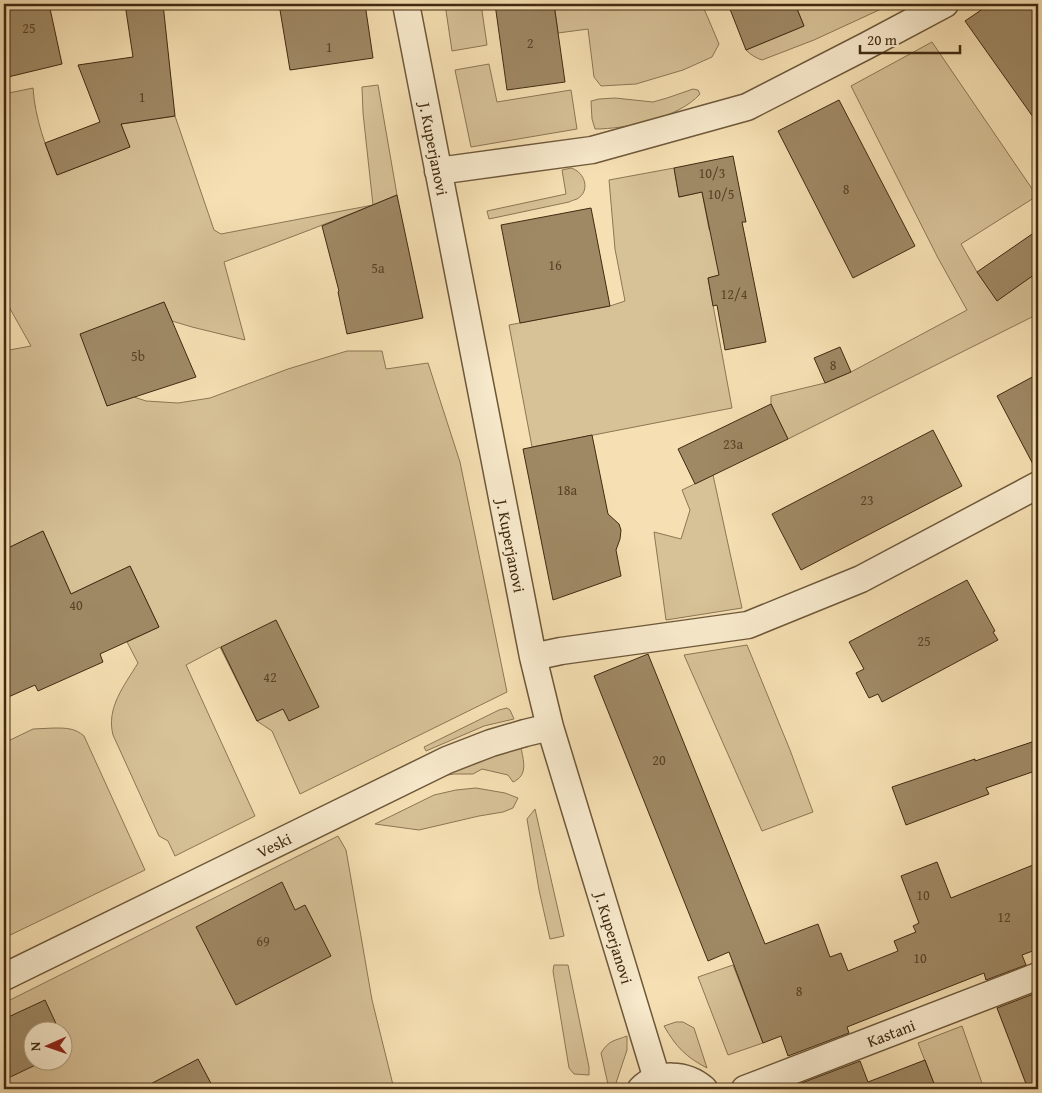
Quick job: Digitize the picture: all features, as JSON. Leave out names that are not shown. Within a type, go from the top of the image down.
[{"type":"street","name":"J. Kuperjanovi","points":[[406,4],[533,657],[550,727],[649,1084]]},
{"type":"street","points":[[438,171],[592,150],[747,107],[945,4]]},
{"type":"street","points":[[533,657],[561,651],[748,625],[861,580],[1038,485]]},
{"type":"street","name":"Veski","points":[[4,977],[447,760],[525,732],[550,727]]},
{"type":"street","name":"Kastani","points":[[744,1089],[1038,976]]},
{"type":"street","points":[[649,1084],[674,1076],[690,1080],[704,1089]]},
{"type":"shaded area","points":[[445,4],[481,4],[487,45],[452,51]]},
{"type":"shaded area","points":[[554,4],[702,4],[719,44],[712,57],[683,70],[636,84],[601,86],[594,77],[588,29],[558,33]]},
{"type":"shaded area","points":[[795,4],[892,4],[814,40],[762,60],[746,50],[804,26]]},
{"type":"shaded area","points":[[932,42],[1037,196],[961,244],[977,272],[997,300],[1038,272],[1038,314],[788,439],[771,404],[771,396],[825,383],[851,372],[967,310],[938,258],[851,86]]},
{"type":"shaded area","points":[[489,64],[497,102],[571,90],[577,129],[471,147],[455,70]]},
{"type":"shaded area","points":[[378,85],[397,195],[373,205],[362,87]]},
{"type":"shaded area","points":[[33,88],[39,122],[57,175],[129,147],[121,124],[175,116],[214,230],[221,234],[372,205],[224,262],[245,340],[172,321],[164,302],[81,334],[107,406],[134,397],[146,401],[178,403],[210,398],[288,369],[347,351],[382,351],[386,369],[428,363],[460,462],[507,692],[300,794],[272,731],[257,721],[220,647],[186,665],[255,816],[175,856],[168,841],[159,836],[113,735],[111,725],[114,706],[138,663],[127,642],[159,627],[130,566],[71,594],[43,531],[4,550],[4,351],[31,346],[4,298],[4,94]]},
{"type":"shaded area","points":[[693,89],[698,90],[700,94],[679,110],[666,116],[622,127],[595,129],[592,119],[591,101],[615,98],[653,102]]},
{"type":"shaded area","points":[[571,168],[583,177],[585,187],[581,196],[577,199],[489,219],[487,211],[566,194],[562,170]]},
{"type":"shaded area","points":[[674,168],[679,197],[702,192],[709,229],[718,245],[724,274],[708,278],[732,408],[532,447],[509,325],[610,306],[625,301],[615,249],[609,180]]},
{"type":"shaded area","points":[[713,475],[742,608],[666,620],[654,532],[681,539],[690,510],[682,490]]},
{"type":"shaded area","points":[[747,645],[813,812],[762,831],[684,655]]},
{"type":"shaded area","points":[[507,708],[514,719],[484,726],[426,751],[424,747],[499,710]]},
{"type":"shaded area","points":[[54,728],[74,730],[84,736],[145,870],[4,938],[4,743],[33,729]]},
{"type":"shaded area","points":[[521,747],[524,767],[521,775],[513,782],[508,775],[482,769],[473,774],[435,777],[475,760]]},
{"type":"shaded area","points":[[476,788],[505,793],[518,798],[513,808],[503,812],[419,830],[375,824],[434,795]]},
{"type":"shaded area","points":[[535,809],[564,936],[550,939],[539,890],[527,819]]},
{"type":"shaded area","points":[[338,836],[346,850],[372,1000],[394,1089],[210,1089],[208,1085],[173,1072],[182,1089],[4,1089],[4,1003]]},
{"type":"shaded area","points":[[554,965],[568,965],[589,1067],[589,1075],[574,1074],[569,1068],[553,971]]},
{"type":"shaded area","points":[[733,965],[763,1043],[728,1055],[698,977]]},
{"type":"shaded area","points":[[683,1022],[694,1028],[707,1068],[682,1051],[664,1026]]},
{"type":"shaded area","points":[[962,1026],[984,1089],[936,1089],[918,1043]]},
{"type":"shaded area","points":[[627,1036],[627,1050],[614,1089],[609,1089],[601,1053],[609,1043]]},
{"type":"building","points":[[4,4],[49,4],[62,64],[4,78]]},
{"type":"building","points":[[125,4],[163,4],[175,116],[121,124],[130,147],[57,175],[45,143],[100,122],[78,65],[133,57]]},
{"type":"building","points":[[279,4],[365,4],[373,58],[290,70]]},
{"type":"building","points":[[495,4],[554,4],[565,82],[507,90]]},
{"type":"building","points":[[728,4],[795,4],[804,26],[746,50]]},
{"type":"building","points":[[990,4],[1031,4],[1038,14],[1038,124],[965,21]]},
{"type":"building","points":[[839,100],[915,246],[853,278],[778,131]]},
{"type":"building","points":[[733,156],[746,222],[742,222],[766,342],[725,350],[717,305],[713,306],[708,278],[719,275],[702,192],[679,197],[674,168]]},
{"type":"building","points":[[397,195],[423,318],[347,334],[339,291],[322,226]]},
{"type":"building","points":[[591,208],[610,306],[520,323],[501,225]]},
{"type":"building","points":[[1038,230],[1038,272],[997,301],[977,272]]},
{"type":"building","points":[[164,302],[196,377],[107,406],[80,334]]},
{"type":"building","points":[[840,347],[851,372],[825,383],[814,358]]},
{"type":"building","points":[[1038,374],[1038,470],[1036,470],[997,396]]},
{"type":"building","points":[[771,404],[788,439],[695,484],[678,449]]},
{"type":"building","points":[[933,430],[962,486],[801,570],[772,514]]},
{"type":"building","points":[[592,435],[608,514],[619,524],[621,530],[616,550],[621,576],[553,600],[523,449]]},
{"type":"building","points":[[43,531],[71,594],[130,566],[159,627],[100,654],[103,662],[38,691],[35,685],[4,699],[4,550]]},
{"type":"building","points":[[967,580],[998,640],[882,702],[878,694],[869,698],[856,673],[864,669],[849,642]]},
{"type":"building","points":[[276,620],[319,707],[289,721],[283,709],[257,721],[221,647]]},
{"type":"building","points":[[648,654],[765,944],[818,924],[830,957],[841,953],[848,971],[898,951],[894,941],[916,932],[913,926],[919,923],[901,876],[937,862],[951,898],[1038,863],[1038,949],[1022,955],[1026,965],[986,980],[984,973],[847,1027],[849,1033],[788,1056],[781,1036],[763,1043],[729,952],[708,961],[594,676]]},
{"type":"building","points":[[1038,740],[1038,770],[986,788],[989,794],[906,825],[892,787]]},
{"type":"building","points":[[282,882],[295,910],[305,905],[331,956],[236,1005],[196,927]]},
{"type":"building","points":[[1036,993],[1038,998],[1038,1089],[1028,1089],[997,1008]]},
{"type":"building","points":[[45,1000],[54,1020],[22,1020],[22,1070],[25,1070],[4,1080],[4,1019]]},
{"type":"building","points":[[198,1059],[214,1089],[141,1089]]},
{"type":"building","points":[[925,1060],[936,1089],[801,1089],[799,1084],[860,1061],[868,1082]]}]
